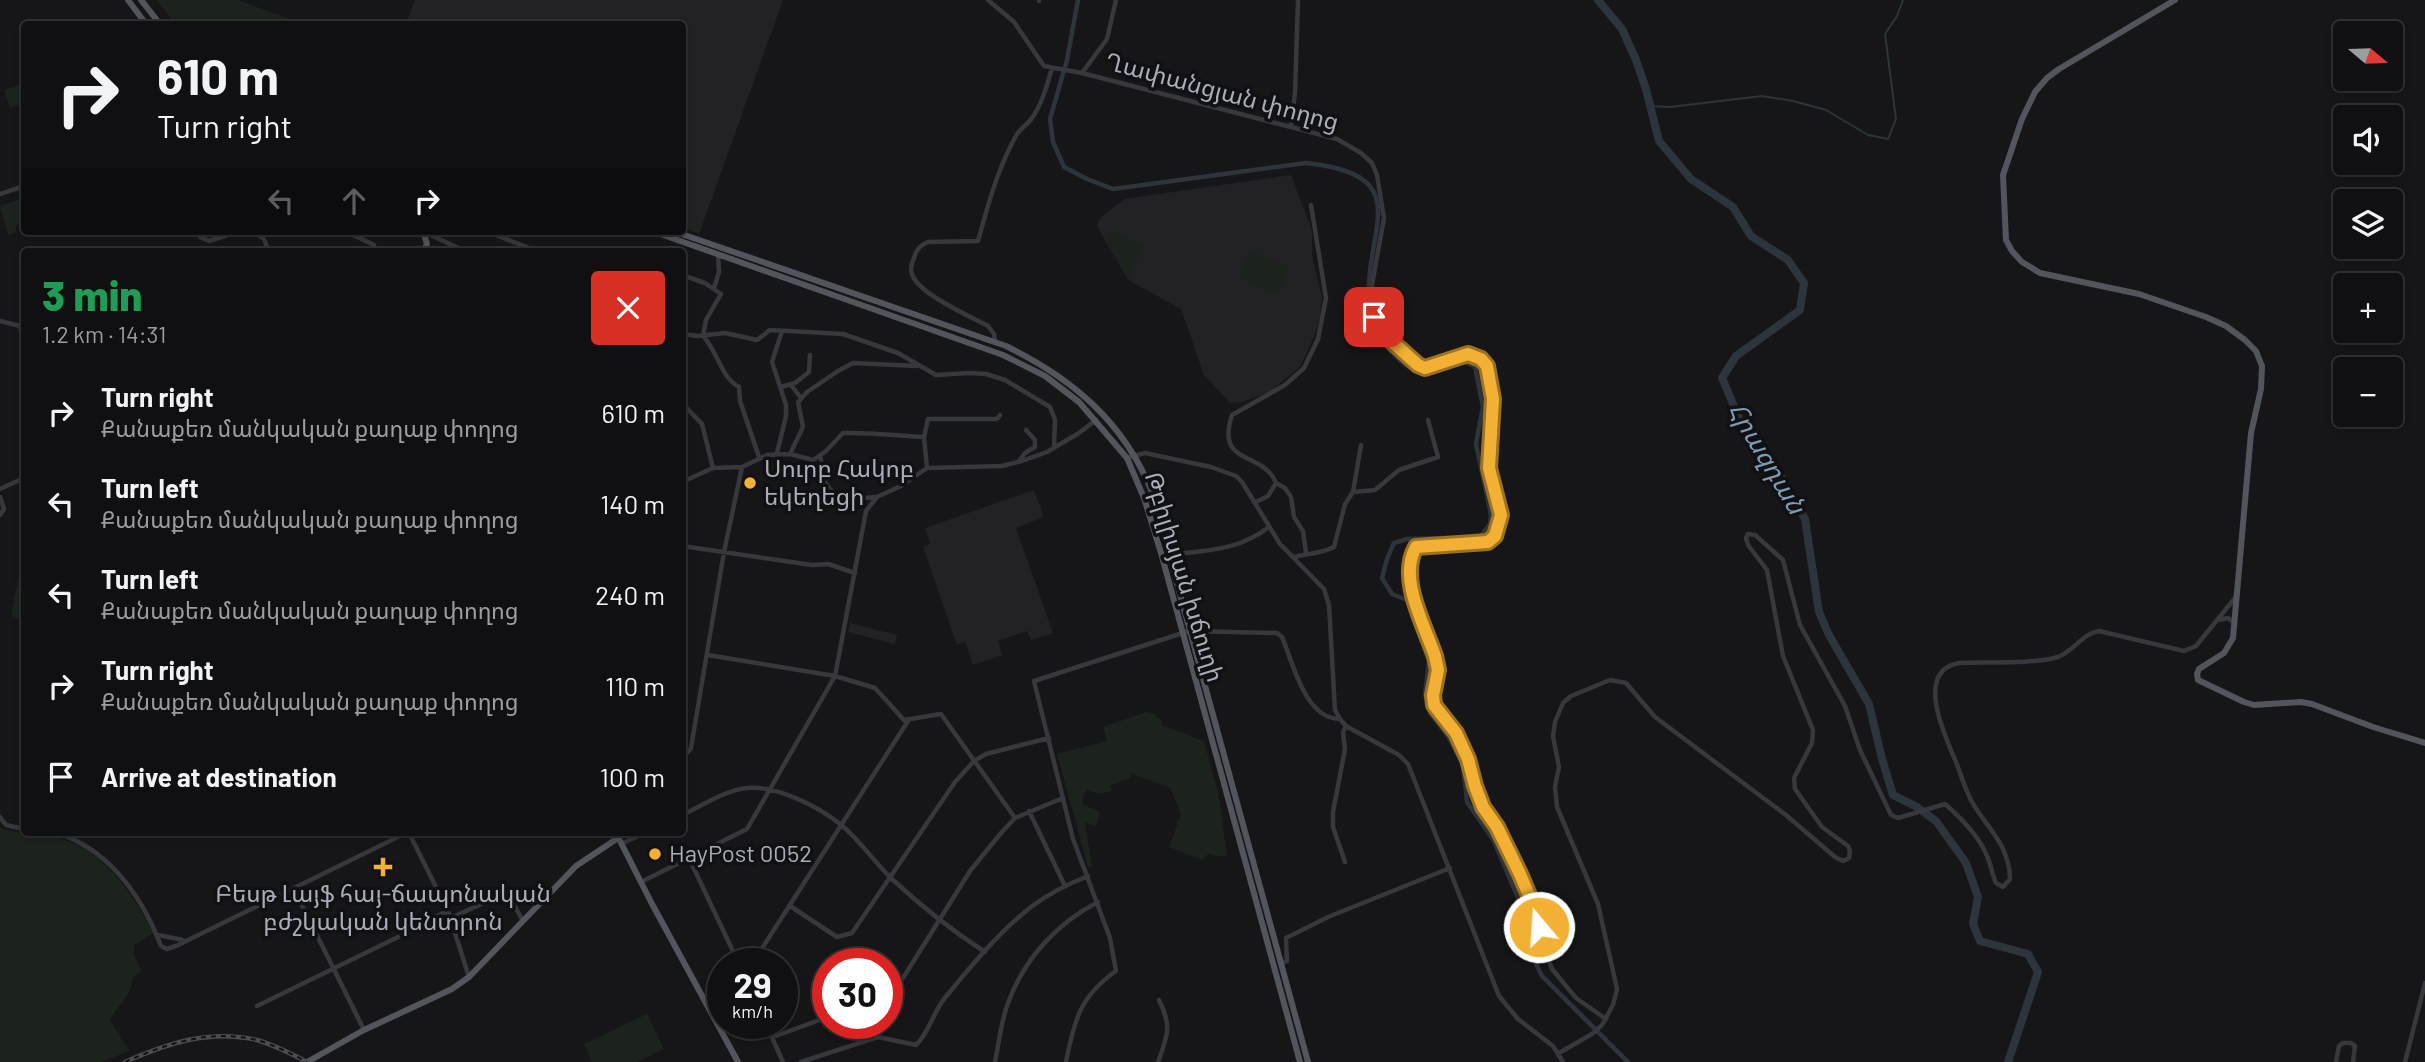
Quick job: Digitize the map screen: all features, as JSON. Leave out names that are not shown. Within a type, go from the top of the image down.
[{"type":"main road","points":[[128,0],[144,21]]},
{"type":"main road","points":[[141,0],[158,21]]},
{"type":"main road","points":[[2175,0],[2059,69],[2035,92],[2022,119],[2003,175],[2006,240],[2022,262],[2040,273],[2138,295],[2206,317],[2226,326],[2256,351],[2262,366],[2261,389],[2251,433],[2235,623],[2229,646],[2212,663],[2199,669],[2197,677],[2201,682],[2254,705],[2301,702],[2312,704],[2425,743]]},
{"type":"main road","name":"Թբիլիսյան խճուղի","points":[[667,235],[995,341],[1067,380],[1103,415],[1135,455],[1152,492],[1185,632],[1300,1062]]},
{"type":"main road","name":"Թբիլիսյան խճուղի","points":[[682,235],[718,254],[790,275],[1003,355],[1053,382],[1079,402],[1127,458],[1144,498],[1185,632],[1282,963],[1308,1062]]},
{"type":"main road","points":[[307,1062],[364,1030],[452,989],[524,922],[576,866],[618,839],[738,1062]]},
{"type":"street","points":[[988,0],[1014,22],[1044,66],[1055,67],[1033,118],[1019,131],[1002,167],[990,197],[978,241],[928,242],[915,253],[911,265],[917,282],[930,293],[988,326],[995,341]]},
{"type":"street","points":[[1082,73],[1107,39],[1116,0]]},
{"type":"street","points":[[1291,125],[1295,93],[1297,0]]},
{"type":"street","name":"Ղափանցյան փողոց","points":[[1055,67],[1291,125],[1343,141],[1372,163],[1379,184],[1384,218],[1372,285],[1374,317],[1378,329],[1418,365],[1425,368],[1468,354],[1481,359],[1487,366],[1493,399],[1489,468],[1501,515],[1495,536],[1488,542],[1416,547],[1411,556],[1408,576],[1438,670],[1433,695],[1434,705],[1456,733],[1464,750],[1483,807],[1497,827],[1536,912],[1542,942],[1552,969],[1576,998],[1606,1019]]},
{"type":"street","points":[[0,195],[21,189]]},
{"type":"street","points":[[1306,553],[1303,531],[1294,517],[1291,498],[1285,488],[1276,483],[1273,475],[1234,452],[1228,442],[1228,426],[1232,415],[1285,385],[1304,368],[1318,339],[1326,298],[1311,205]]},
{"type":"street","points":[[199,235],[209,241],[228,235]]},
{"type":"street","points":[[353,235],[374,245]]},
{"type":"street","points":[[430,235],[458,248]]},
{"type":"street","points":[[496,235],[529,248]]},
{"type":"street","points":[[714,288],[719,272],[718,254]]},
{"type":"street","points":[[686,277],[714,288],[721,294],[706,320],[703,336],[717,354],[726,378],[740,387],[740,401],[758,457]]},
{"type":"street","points":[[0,321],[20,326],[21,331]]},
{"type":"street","points":[[686,334],[703,336],[725,333],[758,340],[769,330],[843,334],[898,353],[936,375],[978,374],[1005,380],[1050,407],[1055,420],[1054,448]]},
{"type":"street","points":[[777,453],[786,416],[786,399],[772,362],[782,331]]},
{"type":"street","points":[[781,387],[791,385],[809,372],[810,355]]},
{"type":"street","points":[[790,454],[803,427],[798,405],[801,398],[838,371],[853,363],[918,366]]},
{"type":"street","points":[[791,385],[801,398]]},
{"type":"street","points":[[686,407],[702,424],[713,468]]},
{"type":"street","points":[[927,468],[924,437],[927,422],[931,418],[997,419],[1000,415]]},
{"type":"street","points":[[820,456],[825,482],[834,492],[850,499],[877,496],[901,486],[927,468],[1002,466],[1018,462],[1054,448],[1096,420]]},
{"type":"street","points":[[1353,492],[1375,490],[1399,470],[1438,457],[1428,420]]},
{"type":"street","points":[[1018,462],[1035,447],[1035,440],[1026,430]]},
{"type":"street","points":[[688,479],[713,468],[742,467],[758,457],[777,453],[811,460],[820,456],[843,433],[875,432],[924,437]]},
{"type":"street","points":[[1293,557],[1306,553],[1322,554],[1334,547],[1345,504],[1353,492],[1360,445]]},
{"type":"street","points":[[1127,458],[1145,453],[1227,472],[1242,482],[1280,544],[1319,582],[1327,597],[1335,710],[1346,726],[1399,755],[1408,765],[1499,996],[1518,1019],[1559,1054],[1563,1062]]},
{"type":"street","points":[[686,752],[691,748],[724,552],[742,467]]},
{"type":"street","points":[[0,488],[21,478]]},
{"type":"street","points":[[1256,502],[1268,496],[1276,483]]},
{"type":"street","points":[[640,882],[747,829],[835,676],[866,511],[877,496]]},
{"type":"street","points":[[0,497],[4,509],[0,515]]},
{"type":"street","points":[[1169,555],[1230,548],[1253,539],[1269,527]]},
{"type":"street","points":[[1559,1054],[1602,1025],[1616,996],[1617,980],[1598,904],[1559,816],[1556,798],[1559,767],[1553,736],[1555,722],[1559,711],[1571,696],[1610,680],[1626,683],[1655,717],[1786,815],[1835,857],[1843,861],[1850,855],[1848,846],[1822,827],[1795,789],[1796,772],[1812,743],[1814,730],[1783,656],[1767,570],[1748,545],[1748,534],[1755,536],[1783,560],[1800,625],[1845,706],[1860,750],[1891,815],[1898,818],[1934,805],[1945,804],[1961,819],[1987,854],[1996,883],[2003,887],[2008,884],[2010,869],[2005,854],[1972,800],[1938,718],[1935,691],[1940,677],[1952,664],[2051,659],[2074,648],[2092,632],[2099,631],[2184,651],[2196,646],[2238,594]]},
{"type":"street","points":[[686,547],[811,565],[825,563],[855,573]]},
{"type":"street","points":[[2218,620],[2228,618],[2235,623]]},
{"type":"street","points":[[1066,1062],[1079,1010],[1101,981],[1115,971],[1110,938],[1073,839],[1034,681],[1185,632],[1277,633],[1282,637],[1309,701],[1330,719],[1340,719]]},
{"type":"street","points":[[708,655],[835,676],[878,690],[900,718],[909,720],[941,714],[1015,818]]},
{"type":"street","points":[[762,948],[909,720]]},
{"type":"street","points":[[1345,862],[1333,827],[1333,812],[1345,749],[1343,732],[1346,726]]},
{"type":"street","points":[[790,906],[837,937],[857,928],[889,877],[956,782],[974,761],[986,754],[1049,738]]},
{"type":"street","points":[[686,813],[735,790],[771,788],[826,814],[841,825],[889,877],[939,921],[985,952]]},
{"type":"street","points":[[903,979],[970,871],[1015,818],[1063,798]]},
{"type":"street","points":[[1029,811],[1065,886]]},
{"type":"street","points":[[0,817],[6,825],[21,828]]},
{"type":"street","points":[[66,836],[75,839],[111,866],[126,882],[144,908],[162,946],[167,949],[401,836]]},
{"type":"street","points":[[409,836],[448,911],[469,976]]},
{"type":"street","points":[[689,858],[731,948]]},
{"type":"street","points":[[1282,963],[1287,961],[1286,938],[1328,917],[1450,868]]},
{"type":"street","points":[[801,1062],[878,1037],[916,1045],[942,1001],[985,952],[1031,907],[1065,886],[1088,876]]},
{"type":"street","points":[[294,889],[364,1030]]},
{"type":"street","points":[[451,918],[507,893],[524,922]]},
{"type":"street","points":[[995,1062],[1008,1003],[1030,961],[1058,928],[1075,914],[1098,902]]},
{"type":"street","points":[[415,926],[448,911]]},
{"type":"street","points":[[157,934],[169,939],[186,940]]},
{"type":"street","points":[[257,1006],[398,937]]},
{"type":"street","points":[[2405,1062],[2425,983]]},
{"type":"street","points":[[1158,1062],[1166,1042],[1168,1024],[1168,1017],[1159,1000]]},
{"type":"street","points":[[774,1039],[783,1062]]},
{"type":"street","points":[[2336,1062],[2339,1046],[2351,1042],[2355,1046],[2353,1062]]},
{"type":"shaded area","points":[[157,0],[238,0],[295,21],[173,21]]},
{"type":"shaded area","points":[[415,0],[783,0],[699,234],[686,229],[686,21],[407,21]]},
{"type":"shaded area","points":[[21,84],[21,104],[10,108],[4,90]]},
{"type":"shaded area","points":[[1291,175],[1312,230],[1312,256],[1322,297],[1320,317],[1300,367],[1271,391],[1243,402],[1230,403],[1204,375],[1181,309],[1128,280],[1097,226],[1100,218],[1124,199]]},
{"type":"shaded area","points":[[21,199],[21,224],[15,226],[17,232],[8,235],[0,206]]},
{"type":"shaded area","points":[[1110,230],[1144,245],[1128,279],[1107,241]]},
{"type":"shaded area","points":[[1250,251],[1289,268],[1278,295],[1238,278]]},
{"type":"shaded area","points":[[1034,490],[1044,517],[1016,528],[1053,633],[1031,640],[1027,631],[998,641],[1002,655],[973,665],[965,642],[957,645],[923,547],[930,544],[925,528]]},
{"type":"shaded area","points":[[21,567],[21,618],[17,619],[11,614]]},
{"type":"shaded area","points":[[850,623],[897,635],[895,644],[848,632]]},
{"type":"shaded area","points":[[1146,712],[1155,714],[1162,720],[1162,725],[1204,741],[1219,796],[1227,857],[1208,854],[1202,860],[1169,847],[1181,814],[1170,788],[1131,773],[1131,777],[1110,786],[1112,791],[1099,794],[1087,790],[1082,799],[1084,805],[1100,812],[1096,826],[1085,822],[1092,866],[1088,867],[1057,754],[1107,741],[1103,727]]},
{"type":"shaded area","points":[[0,826],[21,832],[21,836],[56,837],[88,851],[126,888],[153,933],[134,945],[134,956],[142,971],[133,978],[127,995],[110,1020],[129,1051],[101,1062],[0,1062]]},
{"type":"shaded area","points":[[647,1014],[664,1049],[637,1062],[592,1062],[584,1044]]},
{"type":"waterway","points":[[1078,0],[1067,60],[1050,119],[1053,142],[1064,167],[1113,189],[1306,163],[1341,169],[1363,180],[1374,193],[1378,210],[1369,278],[1369,310],[1375,331],[1384,344],[1413,370],[1433,372],[1461,362],[1475,367],[1483,407],[1476,444],[1491,515],[1490,524],[1480,537],[1407,539],[1394,543],[1382,578],[1392,594],[1407,600],[1429,661],[1425,694],[1430,713],[1448,736],[1463,765],[1467,802],[1494,841],[1519,900],[1525,942],[1542,976],[1628,1062]]},
{"type":"waterway","name":"Հրազդան","points":[[1598,0],[1622,29],[1636,60],[1659,141],[1691,179],[1733,207],[1751,236],[1788,260],[1804,283],[1800,310],[1736,356],[1722,378],[1743,427],[1779,473],[1805,519],[1819,612],[1829,635],[1869,704],[1893,795],[1917,807],[1936,821],[1966,863],[1978,897],[1973,924],[1980,941],[2028,954],[2038,972],[2008,1062]]},
{"type":"waterway","points":[[1650,106],[1670,107],[1762,96],[1826,110],[1868,135],[1888,139],[1896,119],[1885,34],[1897,16],[1903,0]]},
{"type":"railway","points":[[125,1062],[173,1044],[223,1036],[257,1040],[307,1062]]},
{"type":"place","name":"Սուրբ Հակոբ եկեղեցի","points":[[750,483]]},
{"type":"place","name":"HayPost 0052","points":[[655,854]]},
{"type":"place","name":"Բեսթ Լայֆ հայ-ճապոնական բժշկական կենտրոն","points":[[383,867]]},
{"type":"route","points":[[1374,317],[1378,329],[1418,365],[1425,368],[1452,357],[1468,354],[1481,359],[1487,366],[1494,412],[1489,468],[1501,515],[1499,526],[1495,536],[1488,542],[1416,547],[1411,556],[1408,576],[1438,670],[1433,695],[1434,705],[1456,733],[1468,759],[1483,807],[1497,827],[1520,874],[1536,912],[1539,927]]}]
